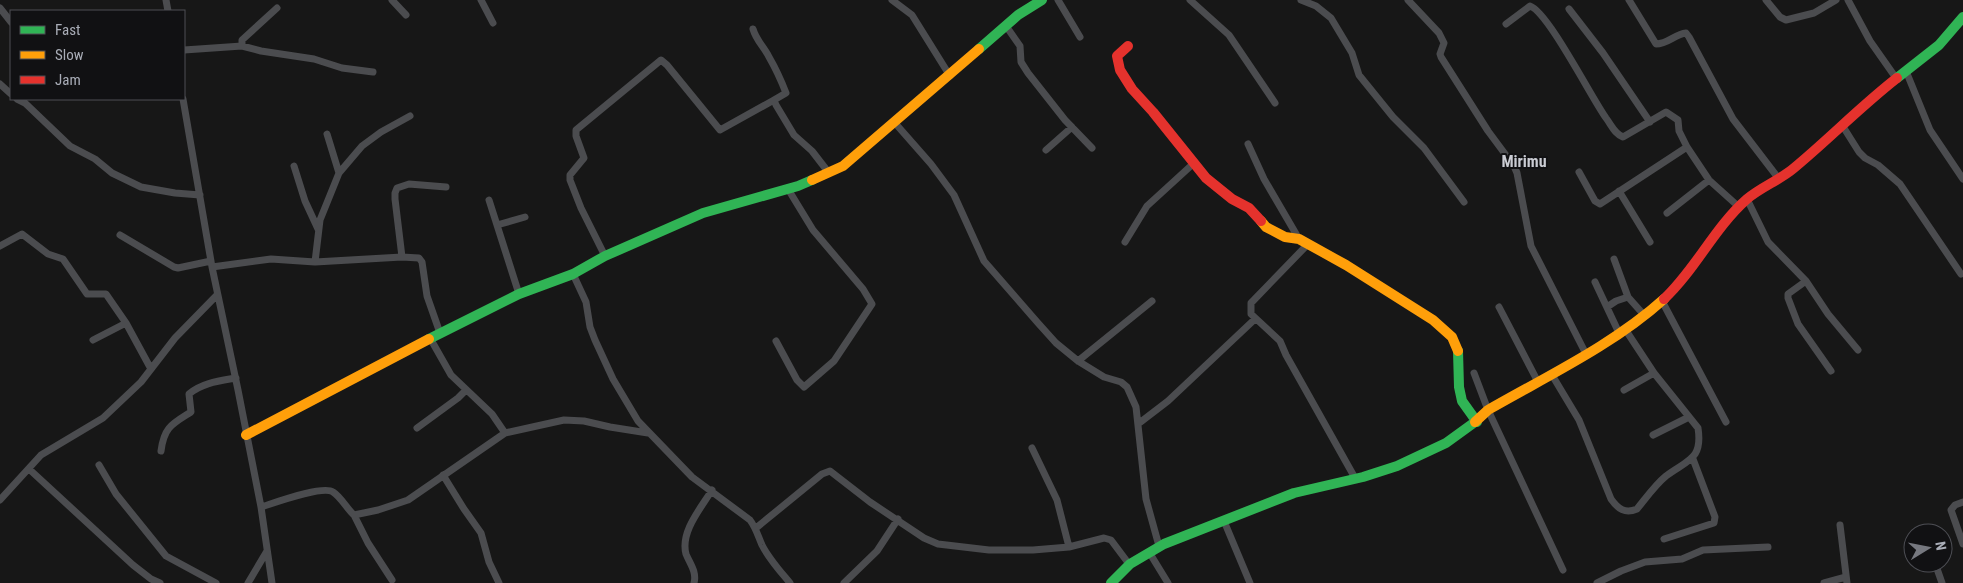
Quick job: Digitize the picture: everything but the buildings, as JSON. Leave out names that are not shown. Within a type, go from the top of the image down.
[{"type":"street","points":[[392,0],[406,15]]},
{"type":"street","points":[[480,0],[493,23]]},
{"type":"street","points":[[892,0],[912,15],[950,76]]},
{"type":"street","points":[[246,435],[430,338],[519,294],[573,274],[605,256],[703,213],[788,189],[843,166],[950,76],[1018,15],[1042,0]]},
{"type":"street","points":[[1058,0],[1080,37]]},
{"type":"street","points":[[1190,0],[1229,35],[1275,103]]},
{"type":"street","points":[[1301,0],[1316,6],[1331,18],[1352,52],[1360,75],[1393,117],[1424,148],[1464,202]]},
{"type":"street","points":[[1408,0],[1439,33],[1444,43],[1441,49],[1441,58],[1488,131],[1514,166],[1531,246],[1586,354]]},
{"type":"street","points":[[1629,0],[1656,44],[1663,44],[1681,33],[1686,33],[1733,119],[1779,179]]},
{"type":"street","points":[[1766,0],[1780,17],[1786,20],[1814,12],[1836,0]]},
{"type":"street","points":[[1848,0],[1870,41],[1896,78]]},
{"type":"street","points":[[1506,24],[1530,6],[1538,10],[1616,134],[1623,137],[1650,122],[1656,116],[1666,112],[1678,120],[1678,131],[1709,180],[1740,207]]},
{"type":"street","points":[[0,8],[10,21]]},
{"type":"street","points":[[242,46],[242,40],[248,33],[277,8]]},
{"type":"street","points":[[1569,9],[1603,53],[1650,122]]},
{"type":"street","points":[[1112,583],[1129,564],[1159,546],[1275,500],[1422,458],[1477,422],[1488,410],[1552,375],[1622,331],[1662,301],[1678,286],[1726,221],[1747,198],[1793,169],[1870,99],[1939,44],[1963,17]]},
{"type":"street","points":[[1006,26],[1020,46],[1022,62],[1028,73],[1072,127],[1092,148]]},
{"type":"street","points":[[605,256],[581,208],[570,180],[570,175],[584,158],[576,130],[661,60],[720,130],[786,94],[778,73],[761,44],[755,38],[753,29]]},
{"type":"street","points":[[185,50],[242,46],[260,51],[314,59],[342,68],[373,72]]},
{"type":"street","points":[[1128,46],[1117,56],[1120,70],[1132,89],[1206,178],[1232,199],[1248,208],[1266,227],[1285,237],[1304,242],[1346,265],[1433,320],[1452,337],[1458,350],[1458,380],[1462,401],[1477,422]]},
{"type":"street","points":[[1906,71],[1930,130],[1963,179]]},
{"type":"street","points":[[0,84],[10,93]]},
{"type":"street","points":[[20,100],[25,102],[70,146],[95,159],[112,173],[141,187],[200,195]]},
{"type":"street","points":[[183,100],[211,264],[236,378],[261,507],[272,583]]},
{"type":"street","points":[[774,100],[794,135],[812,151],[829,173]]},
{"type":"street","points":[[315,262],[320,220],[339,173],[362,146],[381,132],[410,116]]},
{"type":"street","points":[[895,123],[931,164],[954,195],[984,261],[1056,343],[1078,361],[1104,377],[1121,382],[1127,386],[1136,407],[1146,499],[1159,546]]},
{"type":"street","points":[[1842,125],[1859,152],[1900,184],[1961,274]]},
{"type":"street","points":[[1046,150],[1072,127]]},
{"type":"street","points":[[327,134],[339,173]]},
{"type":"street","points":[[1248,144],[1264,179],[1304,242]]},
{"type":"street","points":[[1579,172],[1596,203],[1602,202],[1687,147]]},
{"type":"street","points":[[1125,242],[1147,206],[1194,163]]},
{"type":"street","points":[[294,166],[305,200],[318,229]]},
{"type":"street","points":[[1667,213],[1709,180]]},
{"type":"street","points":[[402,257],[395,199],[395,193],[398,188],[409,184],[446,187]]},
{"type":"street","points":[[776,341],[797,380],[804,386],[834,361],[872,304],[864,289],[813,230],[788,189]]},
{"type":"street","points":[[1619,191],[1650,242]]},
{"type":"street","points":[[1747,198],[1768,242],[1806,281],[1828,314],[1858,350]]},
{"type":"street","points":[[489,200],[519,294]]},
{"type":"street","points":[[497,225],[524,217]]},
{"type":"street","points":[[0,246],[22,234],[48,254],[63,259],[87,294],[106,294],[126,323],[151,369]]},
{"type":"street","points":[[120,235],[178,268],[271,259],[315,262],[402,257],[419,258],[422,262],[427,296],[440,333]]},
{"type":"street","points":[[1304,242],[1251,303],[1251,314],[1280,341],[1355,478]]},
{"type":"street","points":[[1614,259],[1628,297],[1644,315]]},
{"type":"street","points":[[573,274],[586,302],[594,340],[613,380],[638,421],[692,477],[750,520],[756,528],[761,543],[769,556],[790,583]]},
{"type":"street","points":[[1806,281],[1788,294],[1788,298],[1798,324],[1831,371]]},
{"type":"street","points":[[1552,375],[1579,420],[1616,507],[1631,511],[1637,509],[1666,477],[1693,458],[1698,449],[1698,428],[1622,331],[1607,307],[1595,282]]},
{"type":"street","points":[[0,500],[41,455],[103,418],[141,382],[175,338],[217,295]]},
{"type":"street","points":[[1607,307],[1616,301],[1628,297]]},
{"type":"street","points":[[1078,361],[1152,301]]},
{"type":"street","points":[[1662,301],[1726,422]]},
{"type":"street","points":[[1499,307],[1538,382]]},
{"type":"street","points":[[1138,424],[1168,402],[1255,319]]},
{"type":"street","points":[[93,340],[126,323]]},
{"type":"street","points":[[430,338],[451,375],[492,414],[506,432]]},
{"type":"street","points":[[1474,373],[1488,410],[1563,570]]},
{"type":"street","points":[[1624,390],[1654,373]]},
{"type":"street","points":[[161,451],[163,436],[169,426],[191,412],[189,394],[206,384],[236,378]]},
{"type":"street","points":[[417,428],[466,390]]},
{"type":"street","points":[[1652,436],[1689,417]]},
{"type":"street","points":[[354,515],[378,510],[408,500],[506,432],[564,420],[584,421],[610,427],[648,432]]},
{"type":"street","points":[[1032,448],[1057,500],[1069,547]]},
{"type":"street","points":[[1664,539],[1714,522],[1715,518],[1693,458]]},
{"type":"street","points":[[99,465],[116,494],[166,556],[216,583]]},
{"type":"street","points":[[28,469],[133,565],[150,579],[160,583]]},
{"type":"street","points":[[756,528],[822,474],[830,471],[870,502],[932,542],[956,547],[989,550],[1033,550],[1069,547],[1104,538],[1111,540],[1129,564]]},
{"type":"street","points":[[443,475],[480,533],[489,562],[499,583]]},
{"type":"street","points":[[261,507],[318,491],[328,490],[334,492],[354,515],[368,543],[392,580]]},
{"type":"street","points":[[694,583],[696,577],[686,553],[685,543],[695,517],[712,490]]},
{"type":"street","points":[[1963,502],[1955,505],[1951,510],[1963,544]]},
{"type":"street","points":[[844,583],[877,551],[898,519]]},
{"type":"street","points":[[1224,521],[1250,583]]},
{"type":"street","points":[[1824,583],[1847,580],[1840,525]]},
{"type":"street","points":[[1597,583],[1645,562],[1682,558],[1703,550],[1768,547]]},
{"type":"street","points":[[248,583],[267,551]]},
{"type":"street","points":[[1148,552],[1168,583]]},
{"type":"traffic: fast","points":[[979,49],[1018,15],[1042,0]]},
{"type":"traffic: fast","points":[[1897,78],[1939,45],[1963,17]]},
{"type":"traffic: fast","points":[[429,339],[519,294],[573,274],[605,256],[703,213],[798,186],[812,180]]},
{"type":"traffic: fast","points":[[1458,351],[1459,387],[1462,401],[1477,422]]},
{"type":"traffic: fast","points":[[1111,583],[1130,564],[1164,544],[1294,493],[1363,477],[1397,466],[1446,443],[1475,422]]},
{"type":"traffic: slow","points":[[812,180],[843,166],[979,49]]},
{"type":"traffic: slow","points":[[1261,221],[1266,227],[1285,237],[1299,239],[1346,265],[1433,320],[1452,337],[1458,351]]},
{"type":"traffic: slow","points":[[1475,422],[1488,410],[1556,372],[1623,331],[1664,299]]},
{"type":"traffic: slow","points":[[246,435],[429,339]]},
{"type":"traffic: jam","points":[[1128,46],[1117,56],[1120,70],[1132,89],[1206,178],[1232,199],[1249,208],[1261,221]]},
{"type":"traffic: jam","points":[[1664,299],[1686,275],[1735,210],[1758,191],[1794,168],[1897,78]]},
{"type":"district","name":"Mirimu","points":[[1524,161]]}]
